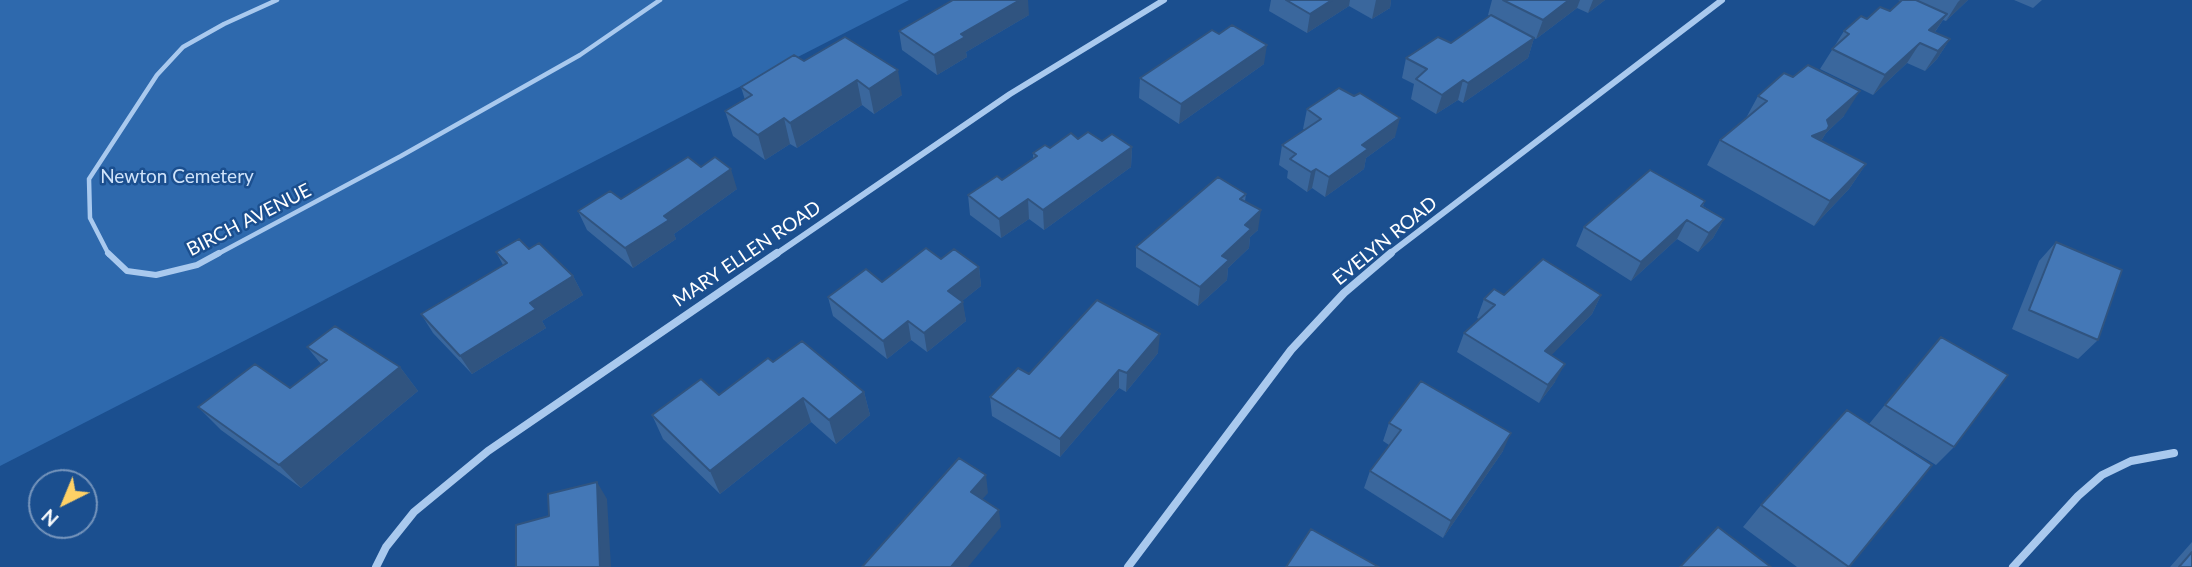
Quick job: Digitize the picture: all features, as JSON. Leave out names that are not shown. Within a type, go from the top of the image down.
[{"type":"street","name":"MARY ELLEN ROAD","points":[[376,567],[386,547],[414,512],[488,451],[1010,93],[1164,0]]},
{"type":"street","name":"EVELYN ROAD","points":[[1128,567],[1291,350],[1344,293],[1375,265],[1723,0]]},
{"type":"street","points":[[2013,567],[2078,496],[2102,475],[2132,461],[2174,453]]},
{"type":"lane","name":"BIRCH AVENUE","points":[[277,0],[224,24],[183,47],[158,75],[89,179],[90,218],[108,254],[127,271],[156,275],[197,265],[229,249],[580,55],[660,0]]},
{"type":"green space","name":"Newton Cemetery","points":[[0,0],[909,0],[0,466]]},
{"type":"building","points":[[953,0],[1020,0],[961,34],[965,37],[934,55],[899,31]]},
{"type":"building","points":[[1286,0],[1332,0],[1310,14]]},
{"type":"building","points":[[1503,0],[1569,0],[1543,20]]},
{"type":"building","points":[[1902,0],[1916,0],[1947,14],[1929,30],[1950,39],[1938,51],[1920,43],[1885,75],[1832,49],[1849,34],[1844,31],[1861,16],[1867,19],[1880,7],[1890,11]]},
{"type":"building","points":[[1491,15],[1534,38],[1468,83],[1463,80],[1442,95],[1416,79],[1427,69],[1406,58],[1438,37],[1451,43]]},
{"type":"building","points":[[1232,25],[1267,45],[1181,104],[1140,78],[1212,30],[1219,34]]},
{"type":"building","points":[[845,37],[898,70],[869,89],[857,80],[790,123],[784,118],[758,135],[725,111],[752,95],[741,87],[794,55],[804,61]]},
{"type":"building","points":[[1808,65],[1860,91],[1827,120],[1827,130],[1812,136],[1866,164],[1830,201],[1720,140],[1767,101],[1758,96],[1784,73],[1793,77]]},
{"type":"building","points":[[1339,88],[1354,96],[1360,93],[1400,118],[1362,145],[1368,149],[1329,177],[1316,169],[1311,172],[1290,159],[1296,154],[1282,145],[1321,119],[1307,109]]},
{"type":"building","points":[[1088,132],[1102,141],[1112,134],[1132,147],[1043,210],[1028,199],[999,219],[968,195],[997,176],[1002,180],[1037,156],[1033,153],[1045,145],[1050,148],[1071,133],[1078,139]]},
{"type":"building","points":[[688,157],[701,167],[715,157],[731,169],[664,216],[669,220],[625,248],[578,211],[610,191],[621,199]]},
{"type":"building","points":[[1650,170],[1705,201],[1701,206],[1724,219],[1709,233],[1687,220],[1641,262],[1584,227]]},
{"type":"building","points":[[1218,177],[1246,194],[1240,199],[1261,210],[1245,225],[1251,229],[1222,256],[1229,260],[1200,287],[1136,247]]},
{"type":"building","points":[[519,239],[529,249],[539,243],[573,276],[530,303],[536,309],[460,356],[421,314],[507,263],[496,252]]},
{"type":"building","points":[[2056,242],[2122,270],[2098,340],[2029,310]]},
{"type":"building","points":[[926,248],[941,259],[954,249],[979,267],[948,291],[963,302],[924,333],[908,321],[883,341],[828,297],[866,269],[882,282]]},
{"type":"building","points":[[1543,259],[1601,295],[1545,351],[1565,364],[1548,385],[1464,333],[1495,305],[1484,299],[1494,289],[1504,295]]},
{"type":"building","points":[[1097,300],[1160,334],[1127,373],[1119,370],[1060,439],[990,397],[1018,368],[1029,374]]},
{"type":"building","points":[[335,326],[400,367],[279,465],[198,407],[255,364],[290,388],[327,360],[307,347]]},
{"type":"building","points":[[1941,337],[2008,375],[1954,447],[1885,405]]},
{"type":"building","points":[[802,341],[864,392],[829,420],[803,398],[710,471],[652,415],[701,379],[719,395],[768,358],[773,362]]},
{"type":"building","points":[[1421,381],[1511,433],[1451,521],[1370,471],[1401,430],[1389,423]]},
{"type":"building","points":[[1847,410],[1932,465],[1849,567],[1761,505]]},
{"type":"building","points":[[959,458],[986,475],[971,492],[999,510],[951,567],[862,567]]},
{"type":"building","points":[[597,482],[600,567],[516,567],[516,525],[549,516],[548,494]]},
{"type":"building","points":[[1718,527],[1771,567],[1680,567]]},
{"type":"building","points":[[1311,529],[1379,567],[1286,567]]},
{"type":"building","points":[[2192,552],[2192,567],[2179,567]]}]
